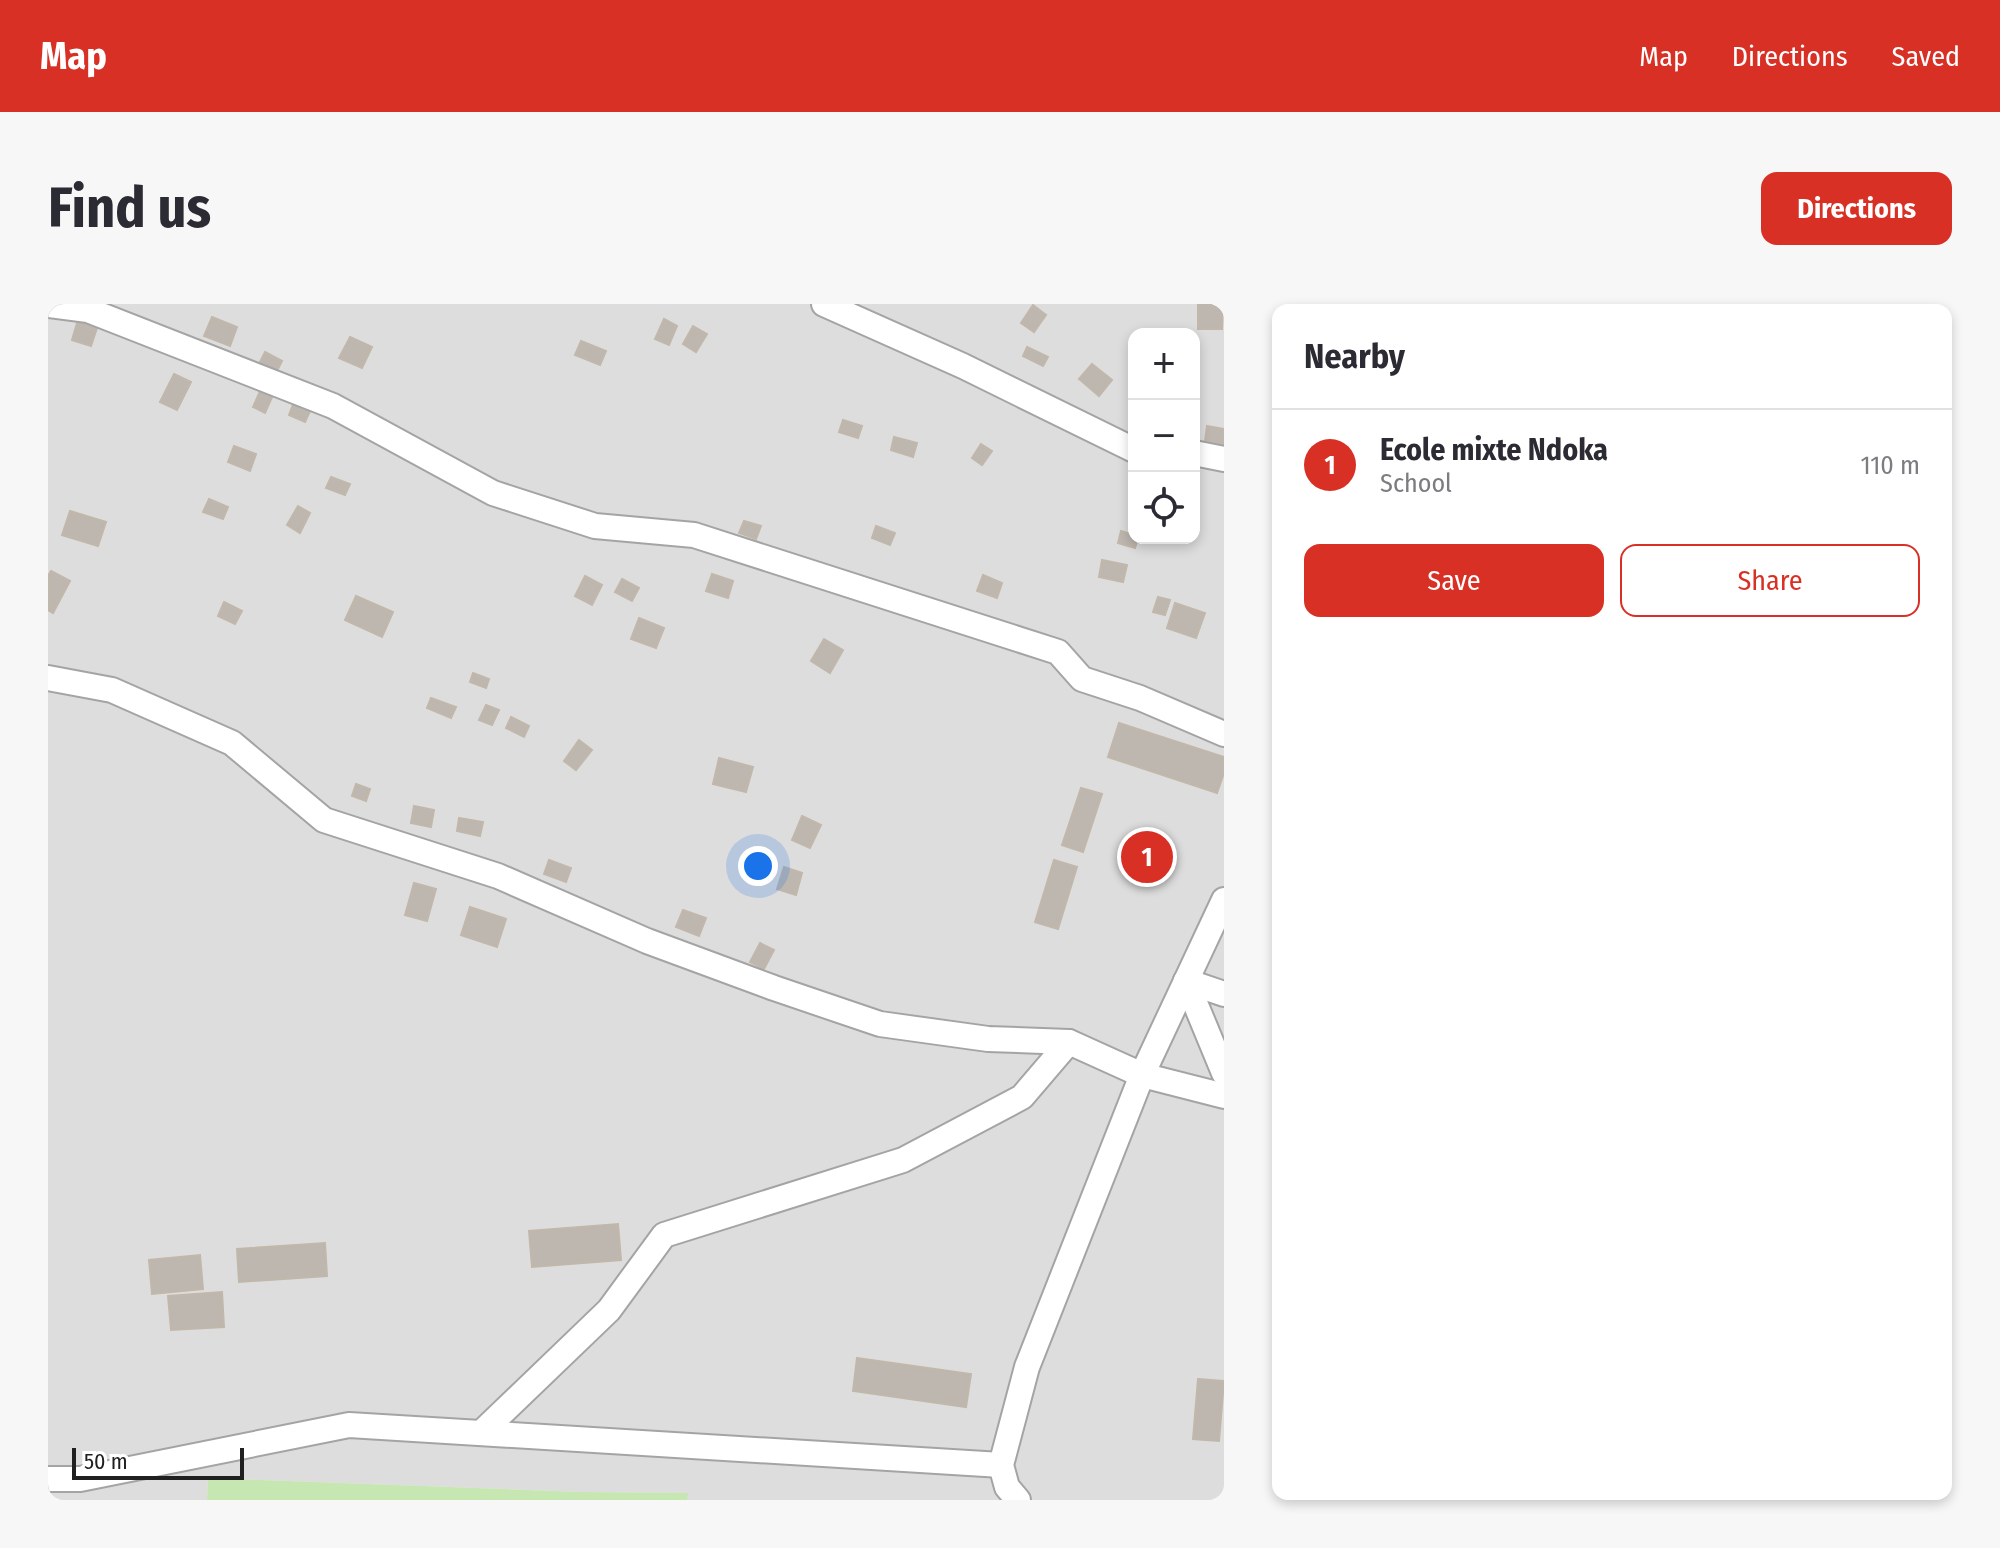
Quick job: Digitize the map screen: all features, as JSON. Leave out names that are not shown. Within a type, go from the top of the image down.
[{"type":"street","points":[[824,304],[963,366],[1128,447]]},
{"type":"street","points":[[48,305],[88,310],[333,406],[493,493],[595,526],[694,535],[1058,652],[1082,679],[1140,698],[1224,734]]},
{"type":"street","points":[[1200,454],[1224,459]]},
{"type":"street","points":[[48,678],[112,690],[232,743],[324,820],[498,876],[647,941],[774,988],[880,1024],[988,1039],[1069,1042],[1142,1075],[1224,1096]]},
{"type":"street","points":[[48,1479],[74,1490],[349,1425],[481,1433],[1007,1488],[1027,1367],[1142,1075],[1224,900]]},
{"type":"street","points":[[1186,981],[1224,994]]},
{"type":"street","points":[[1186,981],[1224,1073]]},
{"type":"street","points":[[481,1433],[609,1310],[664,1235],[903,1160],[1022,1097],[1069,1042]]},
{"type":"shaded area","points":[[48,304],[1224,304],[1224,1500],[687,1500],[687,1493],[208,1478],[207,1500],[48,1500]]},
{"type":"green space","points":[[208,1478],[688,1493],[687,1500],[207,1500]]},
{"type":"building","points":[[1198,304],[1223,304],[1222,329],[1198,328]]},
{"type":"building","points":[[1033,305],[1046,315],[1034,332],[1021,323]]},
{"type":"building","points":[[79,316],[99,322],[91,346],[72,340]]},
{"type":"building","points":[[212,317],[237,327],[230,346],[204,336]]},
{"type":"building","points":[[664,319],[677,326],[669,345],[655,339]]},
{"type":"building","points":[[693,326],[707,334],[696,352],[683,344]]},
{"type":"building","points":[[350,337],[372,347],[362,368],[339,358]]},
{"type":"building","points":[[581,341],[606,351],[600,365],[575,355]]},
{"type":"building","points":[[1027,347],[1048,357],[1043,366],[1023,356]]},
{"type":"building","points":[[265,352],[282,361],[277,371],[260,362]]},
{"type":"building","points":[[1092,364],[1112,380],[1099,396],[1079,379]]},
{"type":"building","points":[[174,374],[191,382],[177,410],[160,402]]},
{"type":"building","points":[[261,389],[273,395],[265,413],[253,407]]},
{"type":"building","points":[[294,402],[311,409],[305,422],[289,415]]},
{"type":"building","points":[[843,420],[862,426],[858,438],[839,432]]},
{"type":"building","points":[[1207,426],[1224,429],[1224,452],[1204,449]]},
{"type":"building","points":[[894,437],[917,443],[913,457],[891,450]]},
{"type":"building","points":[[981,444],[992,451],[982,465],[972,458]]},
{"type":"building","points":[[234,446],[256,454],[250,471],[228,462]]},
{"type":"building","points":[[331,477],[350,484],[345,495],[326,488]]},
{"type":"building","points":[[209,499],[228,507],[223,519],[203,512]]},
{"type":"building","points":[[298,506],[310,513],[300,533],[287,525]]},
{"type":"building","points":[[70,511],[106,522],[98,546],[62,535]]},
{"type":"building","points":[[744,521],[761,526],[756,539],[739,533]]},
{"type":"building","points":[[876,526],[895,533],[890,545],[872,538]]},
{"type":"building","points":[[1121,531],[1128,533],[1128,544],[1136,544],[1135,548],[1118,543]]},
{"type":"building","points":[[1102,560],[1127,565],[1123,582],[1099,577]]},
{"type":"building","points":[[51,571],[70,581],[53,613],[48,610],[48,576]]},
{"type":"building","points":[[712,574],[733,581],[728,598],[706,591]]},
{"type":"building","points":[[983,575],[1002,583],[997,598],[977,591]]},
{"type":"building","points":[[585,576],[602,585],[592,605],[575,596]]},
{"type":"building","points":[[622,579],[639,588],[632,601],[615,592]]},
{"type":"building","points":[[356,596],[393,612],[382,637],[345,620]]},
{"type":"building","points":[[1158,597],[1170,600],[1165,615],[1153,612]]},
{"type":"building","points":[[224,602],[242,611],[235,624],[218,616]]},
{"type":"building","points":[[1175,603],[1205,613],[1196,638],[1167,628]]},
{"type":"building","points":[[639,618],[664,628],[656,648],[631,639]]},
{"type":"building","points":[[824,639],[843,650],[830,673],[811,661]]},
{"type":"building","points":[[473,673],[489,679],[486,688],[470,682]]},
{"type":"building","points":[[431,698],[456,707],[451,718],[427,708]]},
{"type":"building","points":[[486,705],[499,710],[492,725],[479,720]]},
{"type":"building","points":[[511,717],[529,726],[524,737],[506,728]]},
{"type":"building","points":[[1119,723],[1224,757],[1224,773],[1217,793],[1108,757]]},
{"type":"building","points":[[579,740],[592,750],[576,770],[564,761]]},
{"type":"building","points":[[719,758],[753,767],[746,792],[713,784]]},
{"type":"building","points":[[356,784],[370,789],[366,801],[352,796]]},
{"type":"building","points":[[1081,788],[1102,794],[1083,852],[1062,845]]},
{"type":"building","points":[[414,806],[434,810],[431,827],[411,823]]},
{"type":"building","points":[[802,816],[821,825],[810,848],[792,840]]},
{"type":"building","points":[[459,818],[483,822],[480,836],[457,831]]},
{"type":"building","points":[[549,860],[571,868],[566,882],[544,874]]},
{"type":"building","points":[[1054,860],[1077,867],[1058,929],[1035,922]]},
{"type":"building","points":[[784,867],[802,873],[796,895],[777,889]]},
{"type":"building","points":[[414,883],[436,889],[427,921],[405,915]]},
{"type":"building","points":[[470,907],[506,919],[497,947],[461,935]]},
{"type":"building","points":[[683,910],[706,918],[699,936],[676,927]]},
{"type":"building","points":[[760,943],[774,950],[764,969],[750,962]]},
{"type":"building","points":[[618,1224],[621,1260],[532,1267],[529,1231]]},
{"type":"building","points":[[325,1243],[327,1276],[239,1282],[237,1249]]},
{"type":"building","points":[[200,1255],[203,1289],[152,1294],[149,1260]]},
{"type":"building","points":[[222,1292],[224,1327],[171,1330],[168,1296]]},
{"type":"building","points":[[857,1358],[971,1374],[966,1407],[853,1391]]},
{"type":"building","points":[[1198,1379],[1224,1381],[1219,1441],[1193,1439]]},
{"type":"place","name":"Ecole mixte Ndoka","points":[[1147,857]]}]
